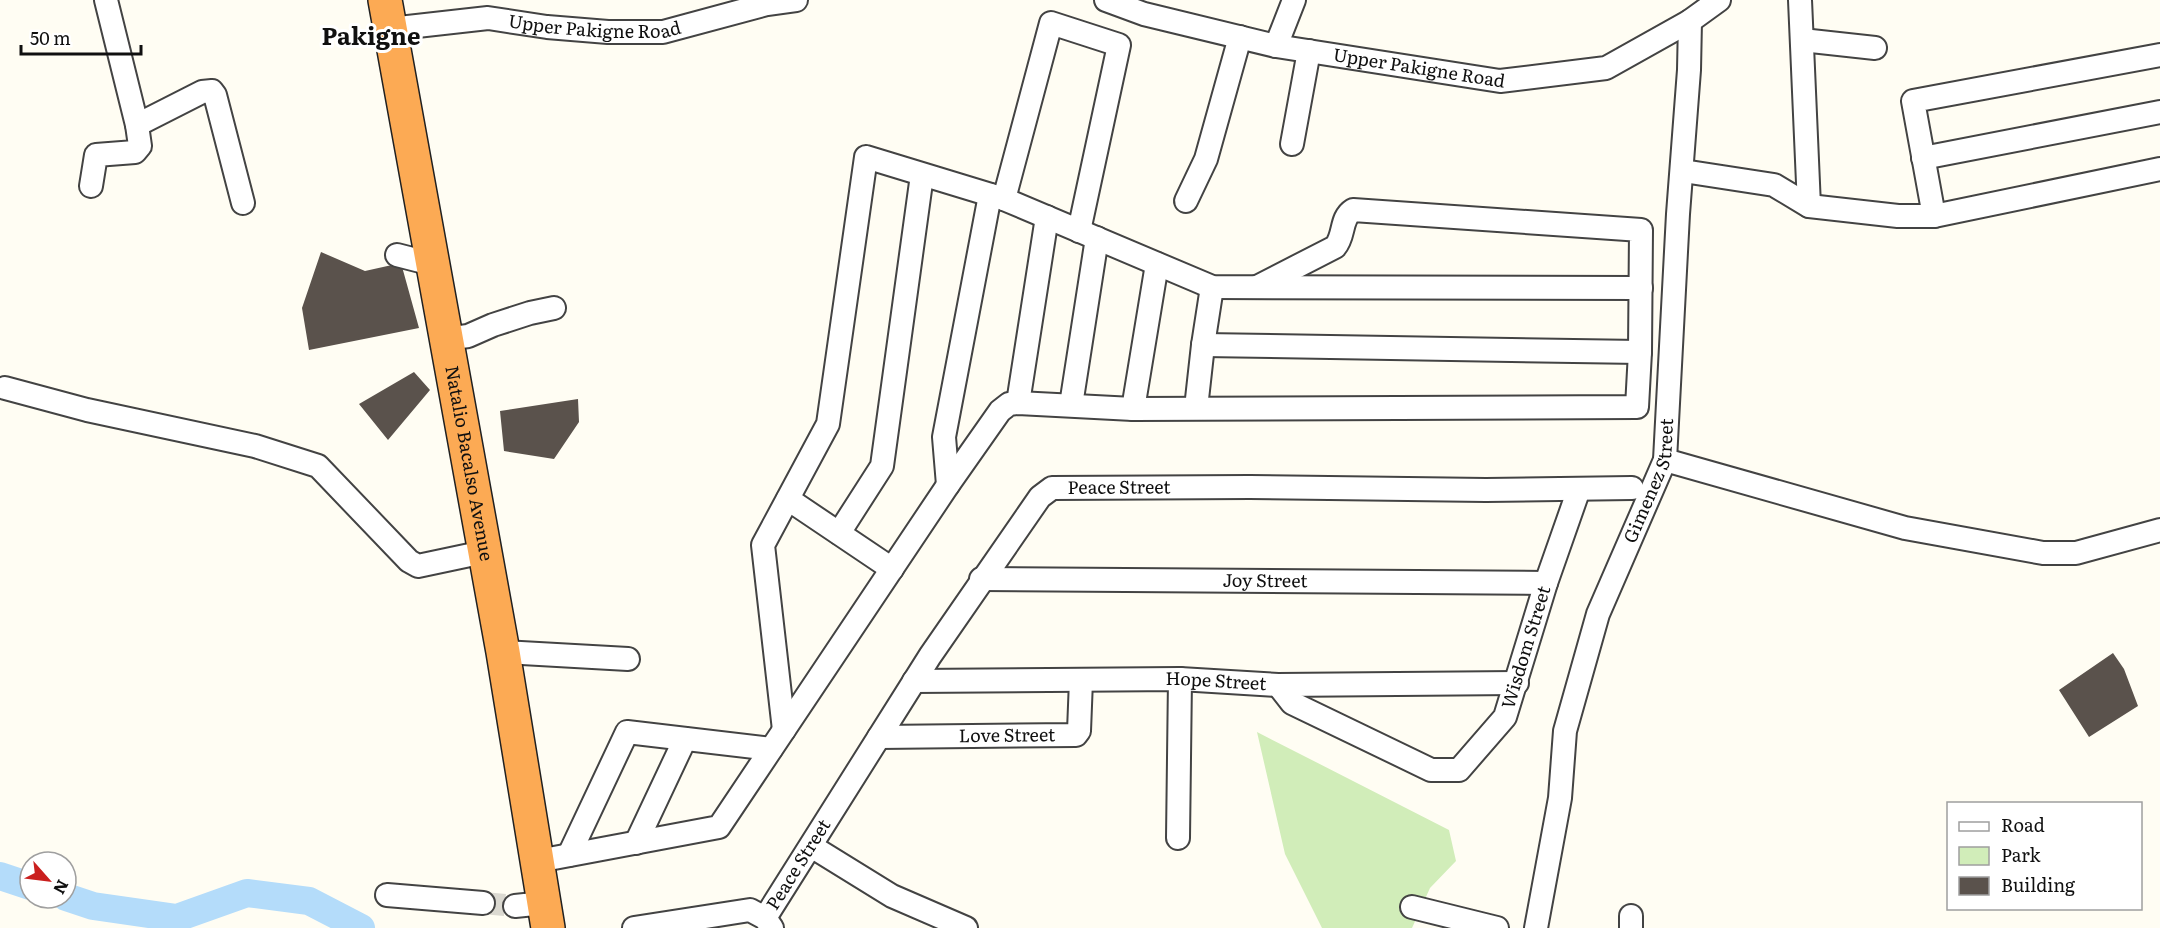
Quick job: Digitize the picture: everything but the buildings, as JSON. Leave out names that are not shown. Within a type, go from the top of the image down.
[{"type":"highway","name":"Natalio Bacalso Avenue","points":[[387,15],[503,652],[553,858],[536,912]]},
{"type":"street","points":[[91,186],[96,155],[138,151],[140,146],[137,125],[106,0]]},
{"type":"street","name":"Upper Pakigne Road","points":[[387,15],[488,18],[547,27],[598,31],[663,32],[715,9],[796,0]]},
{"type":"street","name":"Upper Pakigne Road","points":[[1106,0],[1146,7],[1276,46],[1500,81],[1606,68],[1690,21],[1719,0]]},
{"type":"street","points":[[1276,46],[1294,0]]},
{"type":"street","points":[[1800,0],[1809,206]]},
{"type":"street","name":"Gimenez Street","points":[[1536,928],[1560,798],[1565,731],[1598,614],[1665,460],[1690,21]]},
{"type":"street","points":[[948,484],[944,437],[997,197],[1051,23],[1119,45],[1088,235],[1071,405]]},
{"type":"street","points":[[1186,201],[1206,159],[1240,37]]},
{"type":"street","points":[[1802,40],[1875,48]]},
{"type":"street","points":[[1292,144],[1309,51]]},
{"type":"street","points":[[1934,216],[1913,101],[2160,55]]},
{"type":"street","points":[[137,125],[202,92],[212,91],[215,95],[243,203]]},
{"type":"street","points":[[1923,158],[2160,112]]},
{"type":"street","points":[[784,730],[763,545],[828,424],[866,157],[997,197],[1212,287],[1641,288]]},
{"type":"street","points":[[1683,171],[1774,185],[1809,206],[1898,216],[1934,216],[2160,169]]},
{"type":"street","points":[[839,533],[882,466],[922,175]]},
{"type":"street","points":[[553,858],[719,827],[948,484],[1000,411],[1009,405],[1018,403],[1132,409],[1637,407],[1641,230],[1353,210],[1346,217],[1339,242],[1335,247],[1257,288]]},
{"type":"street","points":[[1018,403],[1047,217]]},
{"type":"street","points":[[397,255],[432,264]]},
{"type":"street","points":[[1132,409],[1157,264]]},
{"type":"street","points":[[1196,408],[1212,287]]},
{"type":"street","points":[[446,339],[468,336],[511,319],[554,308]]},
{"type":"street","points":[[1203,345],[1640,352]]},
{"type":"street","points":[[5,388],[87,410],[255,446],[318,466],[409,561],[418,566],[484,552]]},
{"type":"street","points":[[1665,460],[1905,528],[2043,553],[2076,553],[2160,530]]},
{"type":"street","name":"Peace Street","points":[[768,923],[811,846],[914,681],[981,579],[1040,496],[1052,488],[1632,488]]},
{"type":"street","name":"Wisdom Street","points":[[1278,685],[1292,703],[1431,770],[1459,770],[1505,717],[1546,583],[1579,489]]},
{"type":"street","points":[[788,499],[892,569]]},
{"type":"street","name":"Joy Street","points":[[981,579],[1546,583]]},
{"type":"street","points":[[503,652],[628,659]]},
{"type":"street","points":[[1178,838],[1180,679]]},
{"type":"street","name":"Hope Street","points":[[914,681],[1180,679],[1278,685],[1517,683]]},
{"type":"street","name":"Love Street","points":[[879,737],[1076,735],[1079,731],[1081,680]]},
{"type":"street","points":[[553,858],[627,732],[771,750]]},
{"type":"street","points":[[636,843],[685,739]]},
{"type":"street","points":[[811,846],[892,896],[966,928]]},
{"type":"street","points":[[387,895],[483,903]]},
{"type":"street","points":[[1412,907],[1497,928]]},
{"type":"street","points":[[634,928],[682,924],[743,910],[756,911],[768,923]]},
{"type":"green space","points":[[1257,732],[1449,830],[1456,861],[1430,888],[1412,928],[1322,928],[1285,854]]},
{"type":"waterway","points":[[0,876],[18,882]]},
{"type":"waterway","points":[[78,901],[93,906],[177,918],[247,893],[309,901],[361,928]]},
{"type":"tunnel","points":[[483,903],[515,906]]},
{"type":"district","name":"Pakigne","points":[[371,37]]}]
